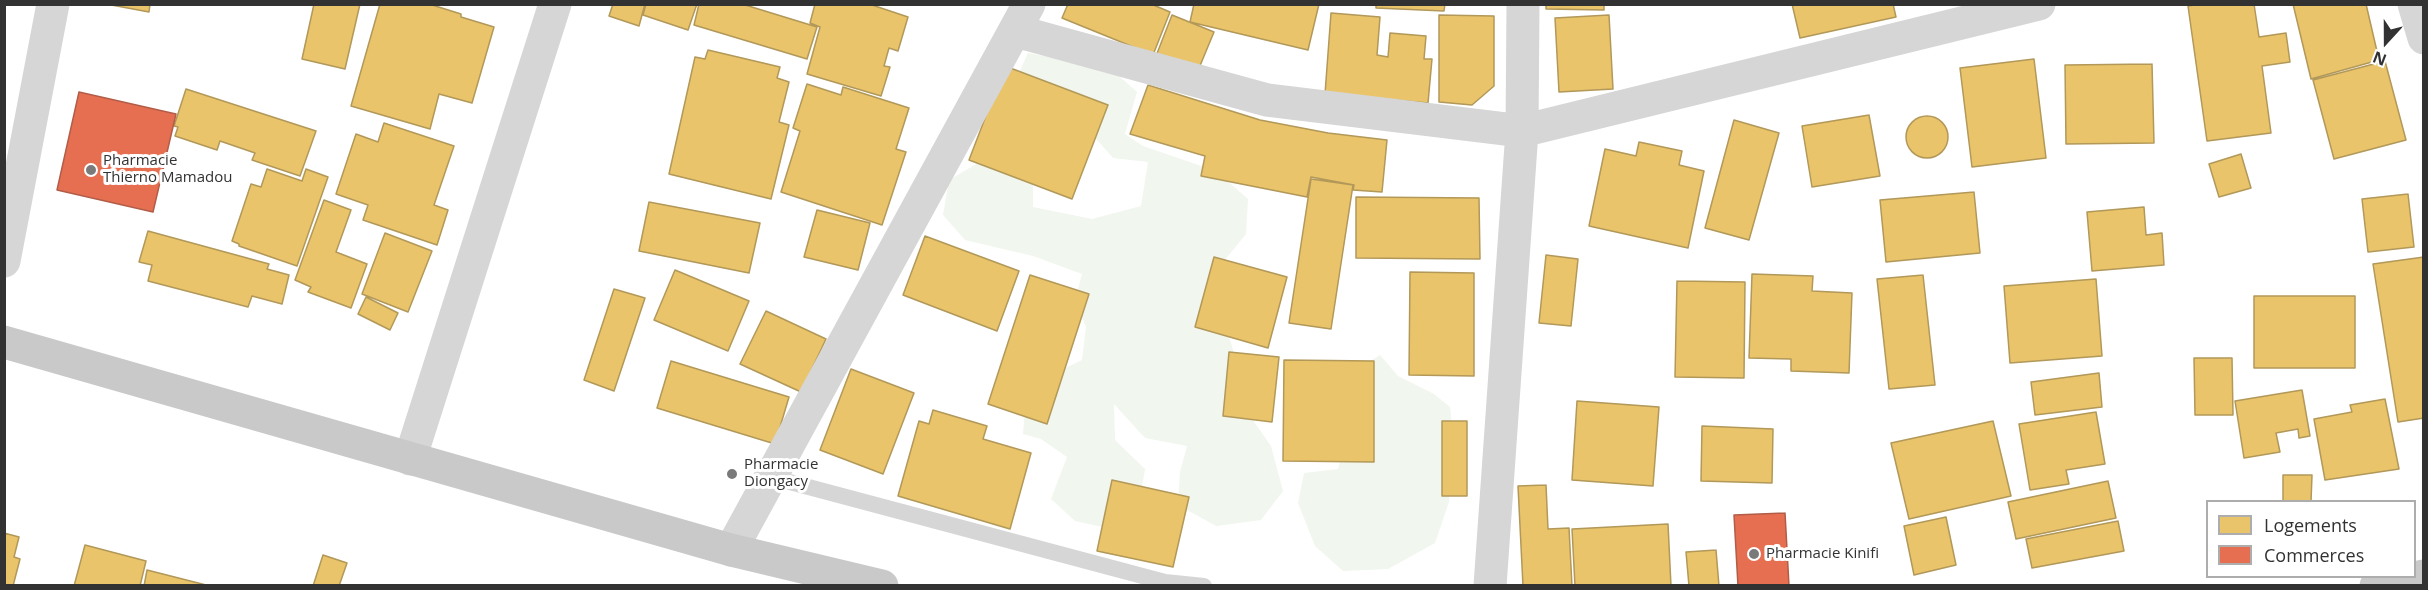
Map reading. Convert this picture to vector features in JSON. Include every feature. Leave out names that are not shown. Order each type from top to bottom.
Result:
[{"type":"main road","points":[[4,342],[731,550],[882,585]]},
{"type":"main road","points":[[2376,585],[2413,578]]},
{"type":"street","points":[[4,261],[53,4]]},
{"type":"street","points":[[410,459],[555,4]]},
{"type":"street","points":[[1490,585],[1522,131],[1523,4]]},
{"type":"street","points":[[731,550],[1023,18],[1267,100],[1522,131],[2039,4]]},
{"type":"lane","points":[[771,477],[1165,582],[1204,585]]},
{"type":"shaded area","points":[[1028,53],[1110,68],[1137,92],[1125,134],[1143,146],[1216,171],[1248,199],[1246,234],[1219,267],[1221,308],[1237,364],[1243,406],[1271,446],[1283,491],[1261,520],[1216,526],[1178,505],[1180,472],[1187,446],[1145,438],[1114,404],[1115,440],[1145,469],[1138,511],[1121,531],[1075,521],[1051,499],[1067,457],[1041,439],[1023,434],[1026,399],[1055,373],[1082,360],[1086,327],[1075,300],[1082,274],[1033,256],[965,240],[943,215],[949,180],[990,156],[1033,177],[1033,207],[1092,219],[1141,206],[1148,162],[1113,158],[1089,131],[1014,84]]},
{"type":"shaded area","points":[[1380,355],[1398,376],[1434,394],[1450,407],[1453,433],[1449,502],[1435,543],[1388,569],[1343,571],[1315,546],[1298,503],[1304,473],[1338,469],[1353,417],[1342,379]]},
{"type":"building: Logements","points":[[106,4],[150,4],[149,12]]},
{"type":"building: Logements","points":[[314,4],[360,4],[345,69],[302,59]]},
{"type":"building: Logements","points":[[380,4],[429,4],[494,27],[472,103],[439,94],[430,129],[351,106]]},
{"type":"building: Logements","points":[[613,4],[645,4],[639,26],[609,16]]},
{"type":"building: Logements","points":[[646,4],[697,4],[688,30],[643,15]]},
{"type":"building: Logements","points":[[699,4],[742,4],[817,27],[807,59],[694,25]]},
{"type":"building: Logements","points":[[815,4],[869,4],[908,17],[898,51],[889,48],[884,66],[890,67],[881,96],[807,74],[820,27],[810,23]]},
{"type":"building: Logements","points":[[1068,4],[1151,4],[1170,12],[1153,55],[1062,18]]},
{"type":"building: Logements","points":[[1194,4],[1319,4],[1308,50],[1190,22]]},
{"type":"building: Logements","points":[[1376,4],[1445,4],[1444,11],[1376,8]]},
{"type":"building: Logements","points":[[1546,4],[1604,4],[1604,10],[1546,9]]},
{"type":"building: Logements","points":[[1792,4],[1893,4],[1896,17],[1800,38]]},
{"type":"building: Logements","points":[[2254,4],[2259,37],[2286,33],[2290,62],[2262,66],[2271,133],[2207,141],[2188,6]]},
{"type":"building: Logements","points":[[2293,4],[2366,4],[2379,60],[2311,79]]},
{"type":"building: Logements","points":[[1331,13],[1380,17],[1377,55],[1388,57],[1390,33],[1426,36],[1424,59],[1432,59],[1428,103],[1325,94]]},
{"type":"building: Logements","points":[[1172,15],[1214,32],[1197,73],[1156,56]]},
{"type":"building: Logements","points":[[1439,15],[1494,16],[1494,86],[1472,105],[1439,102]]},
{"type":"building: Logements","points":[[1609,15],[1613,89],[1559,92],[1555,18]]},
{"type":"building: Logements","points":[[708,50],[780,67],[777,78],[789,82],[779,122],[789,125],[771,199],[669,174],[695,57],[705,59]]},
{"type":"building: Logements","points":[[2034,59],[2046,158],[1972,167],[1960,68]]},
{"type":"building: Logements","points":[[2385,61],[2406,140],[2334,159],[2313,80]]},
{"type":"building: Logements","points":[[2152,64],[2154,143],[2066,144],[2065,65]]},
{"type":"building: Logements","points":[[1005,66],[1108,105],[1072,199],[969,160]]},
{"type":"building: Logements","points":[[807,84],[841,95],[843,87],[909,108],[896,149],[906,152],[882,225],[781,192],[800,131],[793,128]]},
{"type":"building: Logements","points":[[1148,85],[1260,120],[1328,133],[1387,140],[1382,192],[1353,190],[1354,185],[1311,177],[1307,197],[1201,176],[1205,156],[1130,134]]},
{"type":"building: Logements","points":[[186,89],[316,131],[300,176],[252,160],[255,153],[220,141],[217,150],[175,136],[178,127],[174,126]]},
{"type":"building: Logements","points":[[1869,115],[1880,176],[1812,187],[1802,126]]},
{"type":"building: Logements","points":[[1927,116],[1942,122],[1948,137],[1942,152],[1927,158],[1912,152],[1906,137],[1912,122]]},
{"type":"building: Logements","points":[[1734,120],[1779,133],[1749,240],[1705,228]]},
{"type":"building: Logements","points":[[384,123],[454,146],[434,205],[448,210],[437,245],[363,220],[368,205],[336,194],[356,134],[378,142]]},
{"type":"building: Logements","points":[[1639,142],[1682,151],[1679,165],[1704,171],[1688,248],[1589,226],[1605,149],[1636,156]]},
{"type":"building: Logements","points":[[2241,154],[2251,188],[2219,197],[2209,164]]},
{"type":"building: Logements","points":[[267,169],[302,181],[306,169],[328,177],[297,266],[239,246],[232,241],[251,184],[261,187]]},
{"type":"building: Logements","points":[[1311,179],[1353,185],[1331,329],[1289,323]]},
{"type":"building: Logements","points":[[1974,192],[1980,253],[1886,262],[1880,200]]},
{"type":"building: Logements","points":[[2408,194],[2414,247],[2368,252],[2362,199]]},
{"type":"building: Logements","points":[[1356,197],[1479,198],[1480,259],[1356,258]]},
{"type":"building: Logements","points":[[324,200],[351,210],[336,252],[367,264],[351,308],[308,292],[311,287],[295,280]]},
{"type":"building: Logements","points":[[649,202],[760,223],[749,273],[639,251]]},
{"type":"building: Logements","points":[[2144,207],[2146,235],[2162,233],[2164,265],[2092,271],[2087,212]]},
{"type":"building: Logements","points":[[817,210],[870,223],[858,270],[804,257]]},
{"type":"building: Logements","points":[[148,231],[269,264],[267,269],[289,275],[282,304],[252,296],[248,307],[148,281],[152,265],[139,262]]},
{"type":"building: Logements","points":[[385,233],[432,251],[408,312],[362,294]]},
{"type":"building: Logements","points":[[925,236],[1019,271],[997,331],[903,295]]},
{"type":"building: Logements","points":[[1546,255],[1578,259],[1571,326],[1539,323]]},
{"type":"building: Logements","points":[[1214,257],[1287,277],[1268,348],[1195,327]]},
{"type":"building: Logements","points":[[2424,257],[2424,418],[2398,422],[2373,264]]},
{"type":"building: Logements","points":[[675,270],[749,301],[728,351],[654,320]]},
{"type":"building: Logements","points":[[1410,272],[1474,273],[1474,376],[1409,375]]},
{"type":"building: Logements","points":[[1752,274],[1813,276],[1812,291],[1852,293],[1849,373],[1791,371],[1791,359],[1749,358]]},
{"type":"building: Logements","points":[[1030,275],[1089,294],[1047,424],[988,404]]},
{"type":"building: Logements","points":[[1923,275],[1935,385],[1889,389],[1877,279]]},
{"type":"building: Logements","points":[[2096,279],[2102,356],[2010,363],[2004,286]]},
{"type":"building: Logements","points":[[1677,281],[1745,282],[1744,378],[1675,377]]},
{"type":"building: Logements","points":[[614,289],[645,298],[614,391],[584,380]]},
{"type":"building: Logements","points":[[2254,296],[2355,296],[2355,368],[2254,368]]},
{"type":"building: Logements","points":[[366,297],[398,313],[390,330],[358,314]]},
{"type":"building: Logements","points":[[766,311],[826,339],[801,392],[740,364]]},
{"type":"building: Logements","points":[[1229,352],[1279,357],[1272,422],[1223,416]]},
{"type":"building: Logements","points":[[2194,358],[2232,358],[2233,415],[2195,415]]},
{"type":"building: Logements","points":[[1284,360],[1374,361],[1374,462],[1283,461]]},
{"type":"building: Logements","points":[[671,361],[789,397],[775,444],[657,408]]},
{"type":"building: Logements","points":[[851,369],[914,393],[883,474],[820,450]]},
{"type":"building: Logements","points":[[2099,373],[2102,407],[2035,415],[2031,382]]},
{"type":"building: Logements","points":[[2302,390],[2310,436],[2299,438],[2298,429],[2276,433],[2280,452],[2244,458],[2235,401]]},
{"type":"building: Logements","points":[[2385,399],[2399,469],[2325,480],[2314,419],[2352,412],[2350,405]]},
{"type":"building: Logements","points":[[1577,401],[1659,407],[1653,486],[1572,480]]},
{"type":"building: Logements","points":[[933,410],[987,426],[983,439],[1031,453],[1010,529],[898,496],[919,421],[929,424]]},
{"type":"building: Logements","points":[[2096,412],[2105,464],[2066,470],[2069,484],[2030,490],[2019,424]]},
{"type":"building: Logements","points":[[1442,421],[1467,421],[1467,496],[1442,496]]},
{"type":"building: Logements","points":[[1993,421],[2011,496],[1909,519],[1891,443]]},
{"type":"building: Logements","points":[[1702,426],[1773,429],[1772,483],[1701,481]]},
{"type":"building: Logements","points":[[2283,475],[2312,475],[2311,500],[2283,500]]},
{"type":"building: Logements","points":[[1112,480],[1189,497],[1173,567],[1097,551]]},
{"type":"building: Logements","points":[[2108,481],[2116,518],[2016,539],[2008,502]]},
{"type":"building: Logements","points":[[1546,485],[1548,529],[1569,528],[1572,586],[1523,586],[1518,486]]},
{"type":"building: Logements","points":[[1946,517],[1956,565],[1914,575],[1904,526]]},
{"type":"building: Logements","points":[[2118,521],[2124,551],[2032,568],[2026,539]]},
{"type":"building: Logements","points":[[1668,524],[1671,586],[1575,586],[1572,529]]},
{"type":"building: Logements","points":[[4,533],[19,537],[14,557],[20,559],[13,586],[4,586]]},
{"type":"building: Logements","points":[[85,545],[146,561],[140,586],[74,586]]},
{"type":"building: Logements","points":[[1716,550],[1719,586],[1689,586],[1686,552]]},
{"type":"building: Logements","points":[[323,555],[347,563],[339,586],[313,586]]},
{"type":"building: Logements","points":[[147,570],[210,586],[144,586]]},
{"type":"building: Commerces","points":[[79,92],[176,114],[153,212],[57,190]]},
{"type":"building: Commerces","points":[[1785,513],[1789,586],[1738,586],[1734,515]]},
{"type":"place","name":"Pharmacie Thierno Mamadou","points":[[91,170]]},
{"type":"place","name":"Pharmacie Diongacy","points":[[732,474]]},
{"type":"place","name":"Pharmacie Kinifi","points":[[1754,554]]}]
